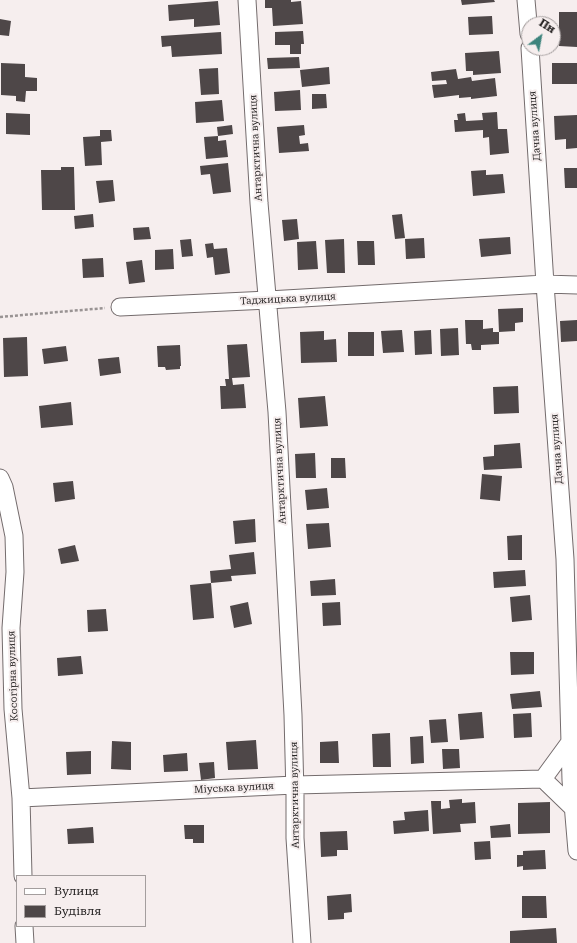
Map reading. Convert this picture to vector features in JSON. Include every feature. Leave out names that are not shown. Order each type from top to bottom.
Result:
[{"type":"street","name":"Антарктична вулиця","points":[[247,0],[259,203],[277,412],[293,715],[295,838],[302,943]]},
{"type":"street","points":[[526,0],[527,16]]},
{"type":"street","name":"Дачна вулиця","points":[[531,56],[545,284],[571,558],[570,742],[571,780],[577,851]]},
{"type":"street","name":"Таджицька вулиця","points":[[120,307],[545,284],[577,285]]},
{"type":"street","name":"Косогірна вулиця","points":[[0,478],[4,487],[14,536],[15,572],[11,635],[13,709],[21,798],[22,875]]},
{"type":"street","points":[[570,742],[543,779],[573,808]]},
{"type":"street","name":"Міуська вулиця","points":[[21,798],[295,785],[543,779]]},
{"type":"street","points":[[24,927],[24,943]]},
{"type":"path","points":[[0,317],[120,307]]},
{"type":"building","points":[[265,0],[291,0],[291,2],[301,1],[303,24],[273,26],[272,8],[265,8]]},
{"type":"building","points":[[461,0],[494,0],[495,2],[462,5]]},
{"type":"building","points":[[218,1],[220,25],[194,27],[194,19],[169,21],[168,5]]},
{"type":"building","points":[[559,12],[577,12],[577,47],[561,46],[561,16],[559,16]]},
{"type":"building","points":[[492,16],[493,34],[469,35],[468,17]]},
{"type":"building","points":[[0,19],[11,21],[9,36],[0,35]]},
{"type":"building","points":[[303,31],[304,44],[301,44],[301,54],[290,54],[290,45],[275,45],[275,32]]},
{"type":"building","points":[[221,32],[222,54],[172,57],[171,46],[162,47],[161,36]]},
{"type":"building","points":[[499,51],[501,73],[473,75],[473,71],[466,71],[465,53]]},
{"type":"building","points":[[299,57],[300,68],[268,69],[267,58]]},
{"type":"building","points":[[1,63],[25,64],[25,77],[37,78],[37,91],[26,91],[25,102],[16,101],[16,96],[1,95]]},
{"type":"building","points":[[552,63],[577,63],[577,84],[552,84]]},
{"type":"building","points":[[329,67],[330,84],[302,87],[300,70]]},
{"type":"building","points":[[218,68],[219,94],[201,95],[199,69]]},
{"type":"building","points":[[456,69],[458,79],[471,77],[472,81],[495,78],[497,96],[471,99],[471,97],[459,98],[459,95],[434,98],[432,85],[447,84],[446,80],[432,81],[431,72]]},
{"type":"building","points":[[300,90],[301,110],[275,111],[274,92]]},
{"type":"building","points":[[312,94],[326,94],[327,108],[312,109]]},
{"type":"building","points":[[222,100],[224,121],[196,123],[195,102]]},
{"type":"building","points":[[497,112],[498,129],[507,129],[509,153],[490,155],[489,137],[483,138],[483,130],[455,132],[454,120],[458,120],[457,114],[465,113],[466,121],[483,120],[482,113]]},
{"type":"building","points":[[6,113],[30,114],[30,135],[6,134]]},
{"type":"building","points":[[577,115],[577,148],[566,149],[566,139],[555,140],[554,116]]},
{"type":"building","points":[[232,125],[233,134],[218,136],[217,127]]},
{"type":"building","points":[[304,125],[305,135],[299,136],[300,144],[308,143],[309,151],[279,153],[277,127]]},
{"type":"building","points":[[100,130],[111,130],[112,141],[101,142],[102,165],[85,166],[83,137],[100,136]]},
{"type":"building","points":[[218,136],[218,141],[226,140],[228,157],[206,159],[204,137]]},
{"type":"building","points":[[228,163],[231,192],[213,194],[210,174],[201,175],[200,166]]},
{"type":"building","points":[[61,167],[74,167],[75,210],[42,210],[41,170],[61,170]]},
{"type":"building","points":[[564,168],[577,168],[577,188],[565,188]]},
{"type":"building","points":[[486,170],[486,175],[503,174],[505,193],[473,196],[471,171]]},
{"type":"building","points":[[113,180],[115,201],[99,203],[96,181]]},
{"type":"building","points":[[93,214],[94,227],[75,229],[74,216]]},
{"type":"building","points":[[402,214],[405,238],[395,239],[392,215]]},
{"type":"building","points":[[297,219],[299,239],[284,241],[282,220]]},
{"type":"building","points":[[149,227],[151,239],[134,240],[133,228]]},
{"type":"building","points":[[510,237],[511,254],[481,257],[479,239]]},
{"type":"building","points":[[424,238],[425,258],[406,259],[405,239]]},
{"type":"building","points":[[191,239],[193,256],[182,257],[180,240]]},
{"type":"building","points":[[344,239],[345,273],[327,273],[325,240]]},
{"type":"building","points":[[316,241],[318,269],[298,270],[297,242]]},
{"type":"building","points":[[357,241],[374,241],[375,265],[358,265]]},
{"type":"building","points":[[213,243],[214,249],[227,248],[230,273],[215,275],[213,257],[207,258],[205,244]]},
{"type":"building","points":[[173,249],[174,269],[155,270],[155,250]]},
{"type":"building","points":[[103,258],[104,277],[83,278],[82,259]]},
{"type":"building","points":[[142,260],[145,282],[129,284],[126,262]]},
{"type":"building","points":[[523,308],[523,322],[515,323],[515,331],[499,332],[498,309]]},
{"type":"building","points":[[465,320],[483,320],[483,329],[493,328],[493,332],[499,332],[499,344],[481,345],[481,350],[472,350],[471,344],[466,344]]},
{"type":"building","points":[[577,320],[577,341],[561,342],[560,321]]},
{"type":"building","points":[[458,328],[459,355],[441,356],[440,329]]},
{"type":"building","points":[[402,330],[404,352],[383,353],[381,331]]},
{"type":"building","points":[[431,330],[432,354],[415,355],[414,331]]},
{"type":"building","points":[[324,331],[324,340],[336,339],[337,362],[301,363],[300,332]]},
{"type":"building","points":[[348,332],[374,332],[374,356],[348,356]]},
{"type":"building","points":[[27,337],[28,376],[4,377],[3,338]]},
{"type":"building","points":[[247,344],[250,377],[232,378],[233,385],[244,384],[246,408],[221,409],[220,386],[226,386],[225,379],[229,379],[227,345]]},
{"type":"building","points":[[180,345],[180,369],[166,370],[165,367],[158,367],[157,346]]},
{"type":"building","points":[[66,346],[68,361],[44,364],[42,349]]},
{"type":"building","points":[[119,357],[121,373],[100,376],[98,359]]},
{"type":"building","points":[[518,386],[519,413],[494,414],[493,387]]},
{"type":"building","points":[[325,396],[328,426],[300,428],[298,398]]},
{"type":"building","points":[[71,402],[73,425],[41,428],[39,406]]},
{"type":"building","points":[[520,443],[522,468],[484,470],[483,457],[494,456],[494,445]]},
{"type":"building","points":[[315,453],[316,478],[296,478],[295,454]]},
{"type":"building","points":[[331,458],[345,458],[346,478],[331,478]]},
{"type":"building","points":[[482,474],[502,476],[500,501],[480,499]]},
{"type":"building","points":[[73,481],[75,499],[55,502],[53,483]]},
{"type":"building","points":[[327,488],[329,508],[307,510],[305,490]]},
{"type":"building","points":[[255,519],[256,542],[235,544],[233,521]]},
{"type":"building","points":[[329,523],[331,547],[308,549],[306,524]]},
{"type":"building","points":[[522,535],[522,560],[508,560],[507,536]]},
{"type":"building","points":[[75,545],[79,561],[61,564],[58,549]]},
{"type":"building","points":[[254,552],[256,574],[231,576],[232,581],[211,583],[210,571],[231,569],[229,555]]},
{"type":"building","points":[[525,570],[526,586],[494,588],[493,572]]},
{"type":"building","points":[[335,579],[336,595],[311,596],[310,581]]},
{"type":"building","points":[[211,583],[214,618],[193,620],[190,585]]},
{"type":"building","points":[[530,595],[532,620],[512,622],[510,597]]},
{"type":"building","points":[[248,602],[252,624],[234,628],[230,606]]},
{"type":"building","points":[[340,602],[341,625],[323,626],[322,603]]},
{"type":"building","points":[[106,609],[108,631],[88,632],[87,610]]},
{"type":"building","points":[[510,652],[534,652],[534,674],[511,675]]},
{"type":"building","points":[[81,656],[83,674],[58,676],[57,658]]},
{"type":"building","points":[[540,691],[542,707],[512,709],[510,694]]},
{"type":"building","points":[[482,712],[484,738],[460,740],[458,714]]},
{"type":"building","points":[[531,713],[532,737],[514,738],[513,714]]},
{"type":"building","points":[[446,719],[448,742],[431,743],[429,720]]},
{"type":"building","points":[[390,733],[391,767],[373,767],[372,734]]},
{"type":"building","points":[[423,736],[424,763],[411,764],[410,737]]},
{"type":"building","points":[[256,740],[258,769],[228,770],[226,742]]},
{"type":"building","points":[[112,741],[131,742],[131,770],[111,769]]},
{"type":"building","points":[[338,741],[339,763],[320,763],[320,742]]},
{"type":"building","points":[[442,749],[459,749],[460,768],[443,769]]},
{"type":"building","points":[[91,751],[91,774],[67,775],[66,752]]},
{"type":"building","points":[[187,753],[188,771],[164,772],[163,755]]},
{"type":"building","points":[[214,762],[215,778],[201,780],[199,763]]},
{"type":"building","points":[[462,799],[462,803],[475,802],[476,823],[460,824],[461,832],[433,834],[431,801],[441,801],[441,809],[450,808],[449,800]]},
{"type":"building","points":[[550,802],[550,833],[518,834],[518,803]]},
{"type":"building","points":[[428,810],[429,831],[394,834],[393,821],[405,820],[404,812]]},
{"type":"building","points":[[510,824],[511,837],[491,838],[490,826]]},
{"type":"building","points":[[184,825],[204,825],[204,843],[193,843],[193,839],[185,839]]},
{"type":"building","points":[[93,827],[94,843],[68,844],[67,829]]},
{"type":"building","points":[[347,831],[348,850],[337,850],[337,856],[321,857],[320,832]]},
{"type":"building","points":[[490,841],[491,859],[475,860],[474,842]]},
{"type":"building","points":[[545,850],[546,869],[523,870],[523,866],[517,867],[517,855],[523,855],[523,851]]},
{"type":"building","points":[[351,894],[352,912],[344,913],[344,919],[328,920],[327,896]]},
{"type":"building","points":[[522,896],[546,896],[547,918],[522,918]]},
{"type":"building","points":[[556,928],[557,943],[510,943],[510,931]]}]
